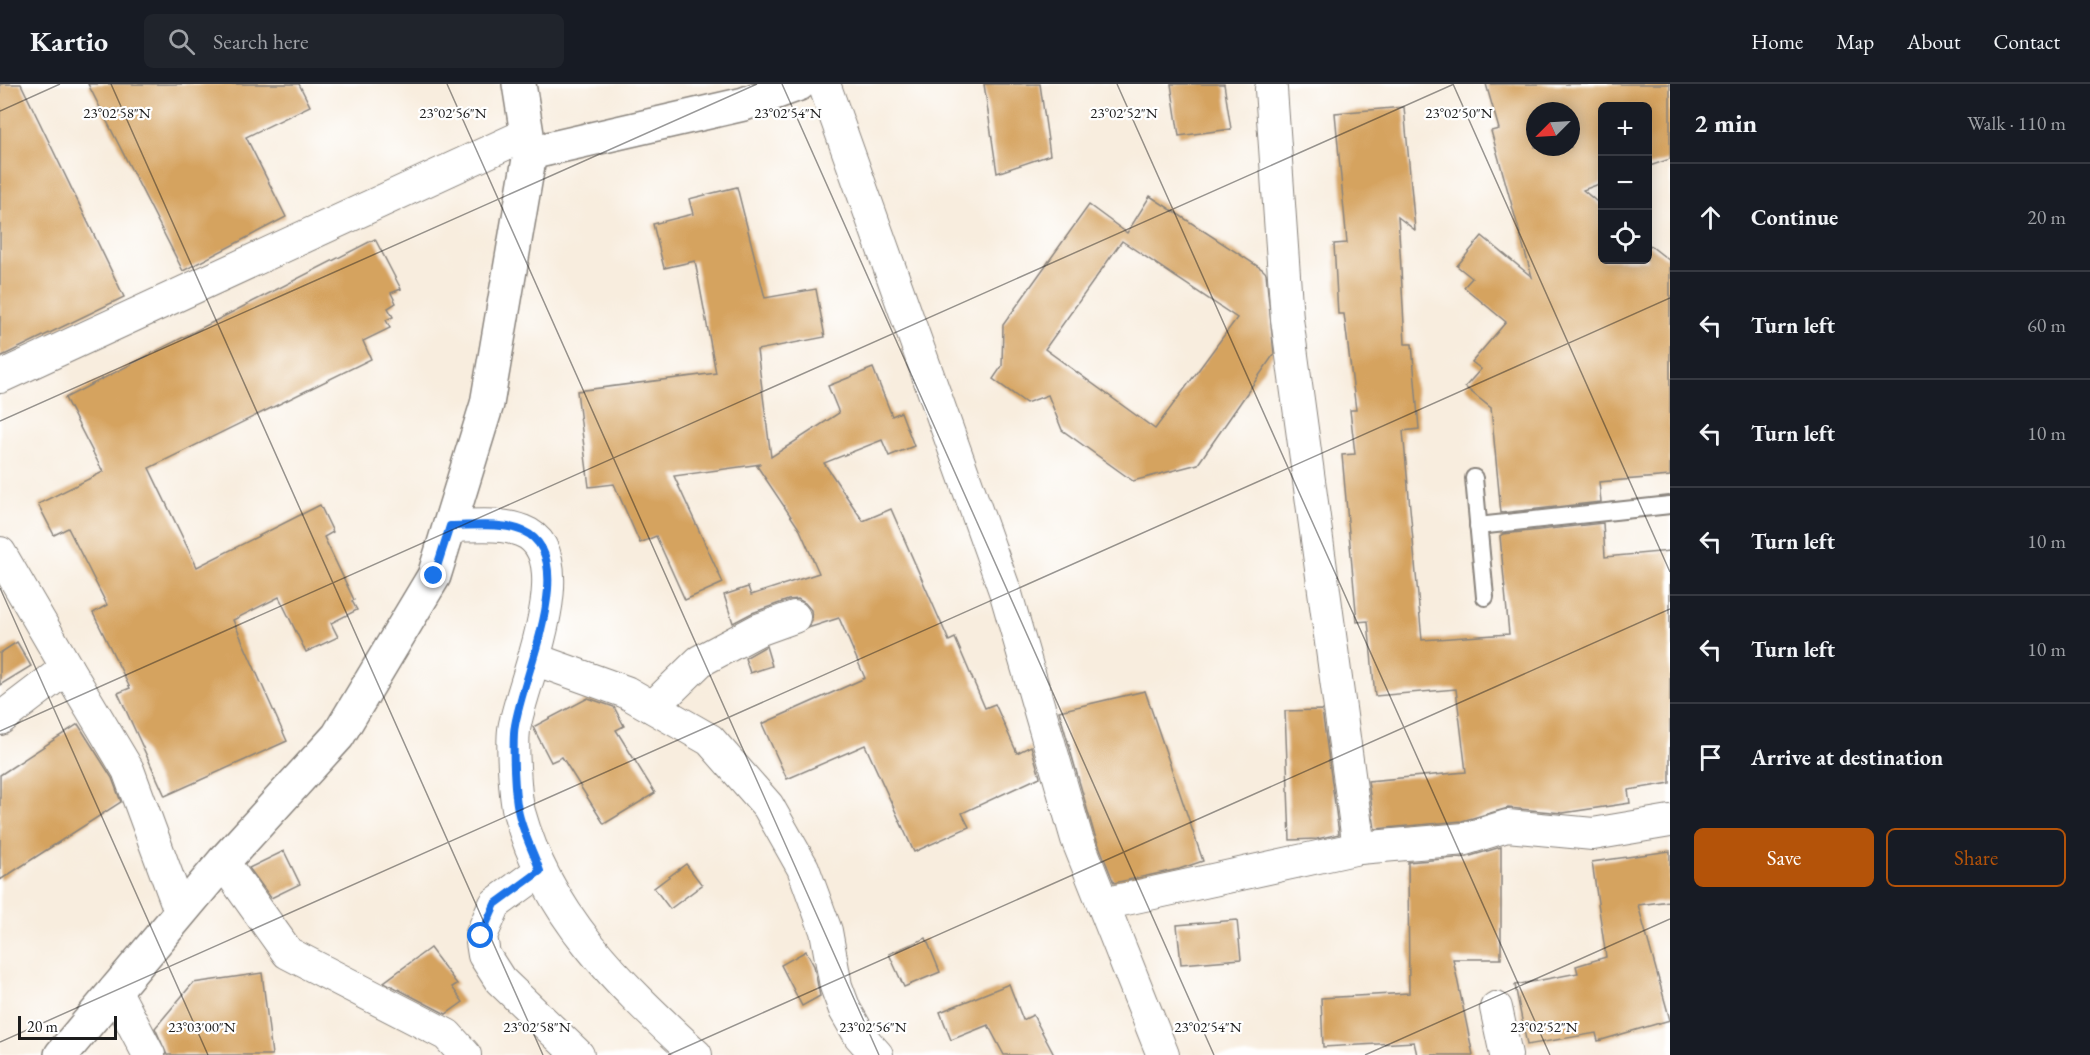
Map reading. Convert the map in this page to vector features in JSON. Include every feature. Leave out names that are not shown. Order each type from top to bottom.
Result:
[{"type":"street","points":[[62,1055],[180,911],[338,736],[434,576],[487,404],[528,143],[519,84]]},
{"type":"street","points":[[0,377],[528,143],[744,104],[799,84]]},
{"type":"street","points":[[824,84],[1006,594],[1077,839],[1163,1055]]},
{"type":"street","points":[[1271,89],[1287,318],[1359,848]]},
{"type":"street","points":[[450,526],[503,527],[524,531],[538,543],[546,565],[549,595],[514,731],[518,810],[540,871],[572,927],[618,982],[696,1055]]},
{"type":"street","points":[[0,553],[128,770],[180,911]]},
{"type":"street","points":[[653,707],[700,661],[758,630],[794,617]]},
{"type":"street","points":[[534,659],[626,692],[710,740],[768,806],[803,868],[826,931],[836,986],[845,1010],[860,1036],[877,1055]]},
{"type":"street","points":[[0,719],[67,668]]},
{"type":"street","points":[[1103,904],[1359,848],[1465,839],[1507,826],[1593,834],[1670,821]]},
{"type":"street","points":[[223,862],[288,953],[447,1035],[465,1055]]},
{"type":"street","points":[[540,871],[495,904],[481,936],[484,955],[500,980],[578,1055]]},
{"type":"street","points":[[115,990],[149,1055]]},
{"type":"street","points":[[1496,1008],[1506,1055]]},
{"type":"lane","points":[[1474,478],[1485,597]]},
{"type":"lane","points":[[1478,526],[1670,505]]},
{"type":"building","points":[[0,84],[21,84],[124,297],[0,357]]},
{"type":"building","points":[[88,84],[299,84],[310,106],[246,137],[286,217],[183,271]]},
{"type":"building","points":[[984,84],[1040,84],[1050,155],[997,173]]},
{"type":"building","points":[[1171,84],[1224,84],[1231,129],[1179,136]]},
{"type":"building","points":[[1486,84],[1670,84],[1670,159],[1652,165],[1652,102],[1598,102],[1598,184],[1583,190],[1598,203],[1598,264],[1652,264],[1652,247],[1670,261],[1670,476],[1599,482],[1601,502],[1501,513],[1491,408],[1465,387],[1481,369],[1472,362],[1506,322],[1464,287],[1472,278],[1457,266],[1482,236],[1532,277],[1491,131],[1499,129]]},
{"type":"building","points":[[1404,107],[1415,230],[1398,217],[1405,344],[1412,344],[1419,429],[1403,431],[1422,640],[1509,634],[1500,536],[1503,534],[1603,523],[1605,557],[1670,551],[1670,783],[1628,790],[1630,803],[1563,813],[1508,808],[1462,821],[1375,829],[1368,781],[1466,772],[1456,689],[1375,696],[1368,621],[1357,622],[1342,455],[1355,454],[1350,410],[1356,410],[1344,314],[1338,314],[1334,244],[1347,243],[1335,113]]},
{"type":"building","points":[[737,187],[765,298],[816,289],[825,337],[757,350],[771,457],[839,413],[828,386],[873,368],[892,416],[901,412],[914,446],[889,456],[882,440],[824,463],[863,521],[891,509],[949,641],[955,638],[985,708],[995,704],[1017,753],[1031,746],[1040,777],[962,813],[969,827],[914,852],[865,745],[787,779],[762,724],[865,678],[839,618],[808,628],[812,620],[811,610],[798,599],[788,600],[752,613],[733,623],[724,595],[748,587],[751,595],[819,573],[800,530],[757,466],[761,464],[674,476],[723,583],[685,600],[656,536],[640,543],[614,484],[589,487],[577,391],[716,373],[695,261],[664,268],[653,224],[693,214],[689,199]]},
{"type":"building","points":[[1150,196],[1262,269],[1266,273],[1274,354],[1198,464],[1133,481],[1062,430],[1048,395],[1026,403],[993,379],[1002,366],[1003,325],[1089,205],[1127,233]],"holes":[[[1122,241],[1237,318],[1155,429],[1045,349]]]},
{"type":"building","points":[[375,239],[401,289],[391,293],[396,303],[388,308],[393,317],[386,320],[390,328],[363,341],[371,359],[149,468],[197,567],[320,505],[333,532],[324,537],[357,610],[331,623],[338,637],[306,652],[279,597],[233,620],[287,741],[165,796],[118,693],[130,688],[93,613],[107,605],[68,528],[54,535],[38,504],[103,472],[65,398]]},
{"type":"building","points":[[17,642],[31,666],[0,685],[0,653]]},
{"type":"building","points":[[766,646],[772,666],[750,673],[745,658]]},
{"type":"building","points":[[1145,691],[1203,861],[1179,869],[1114,883],[1094,833],[1059,711]]},
{"type":"building","points":[[588,698],[614,707],[624,726],[616,730],[655,793],[604,824],[562,757],[551,762],[533,727]]},
{"type":"building","points":[[1322,710],[1339,834],[1317,839],[1290,840],[1285,711]]},
{"type":"building","points":[[78,724],[112,778],[121,802],[0,880],[0,775]]},
{"type":"building","points":[[1501,847],[1501,959],[1453,959],[1473,1055],[1417,1055],[1414,1042],[1323,1047],[1321,998],[1409,993],[1408,862],[1467,857]]},
{"type":"building","points":[[284,851],[300,884],[271,898],[249,868]]},
{"type":"building","points":[[1670,851],[1670,901],[1638,905],[1670,1020],[1598,1041],[1596,1033],[1527,1045],[1515,985],[1578,973],[1576,966],[1606,957],[1592,862]]},
{"type":"building","points":[[686,864],[702,885],[670,909],[654,888]]},
{"type":"building","points":[[1237,920],[1241,959],[1181,964],[1177,925]]},
{"type":"building","points":[[926,938],[940,972],[904,987],[889,954]]},
{"type":"building","points":[[430,948],[457,984],[452,987],[463,1002],[446,1014],[384,982]]},
{"type":"building","points":[[806,951],[814,966],[820,996],[802,1006],[781,965]]},
{"type":"building","points":[[262,973],[272,1055],[167,1055],[155,1028],[193,983]]},
{"type":"building","points":[[1009,984],[1023,1020],[1033,1015],[1054,1055],[1004,1055],[988,1025],[951,1040],[940,1012]]},
{"type":"route","points":[[434,576],[450,526],[503,527],[524,531],[538,543],[546,565],[549,595],[514,731],[518,810],[540,871],[495,904],[481,936]]}]
